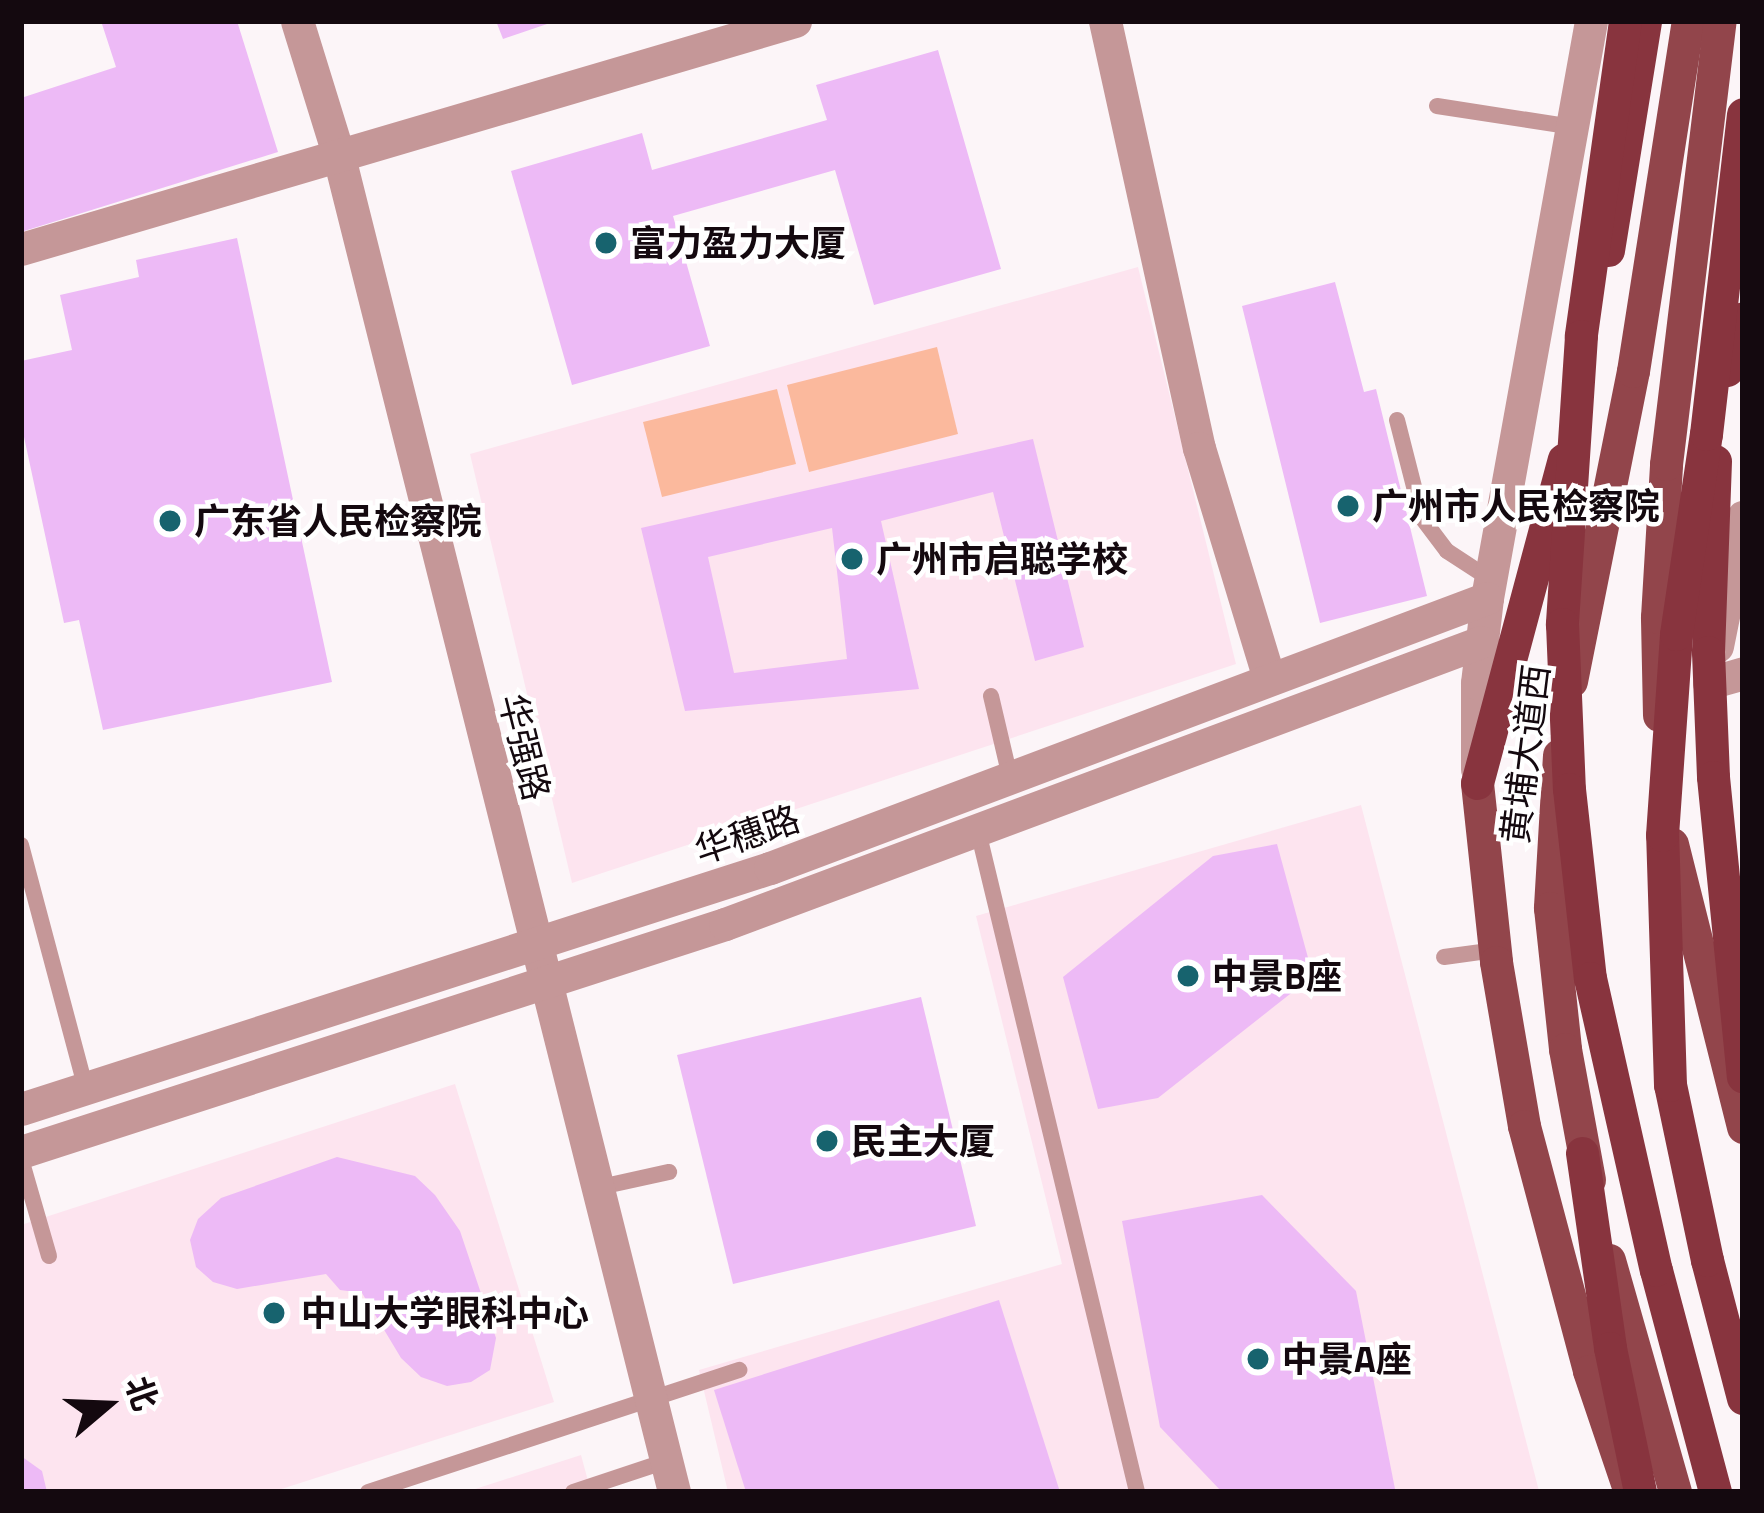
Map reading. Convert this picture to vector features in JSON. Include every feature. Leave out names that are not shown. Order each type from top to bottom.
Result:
[{"type":"highway","points":[[1625,21],[1577,376],[1562,624],[1569,789],[1590,977],[1656,1270],[1714,1492]]},
{"type":"highway","points":[[1478,783],[1556,492],[1595,320],[1645,21]]},
{"type":"highway","points":[[1743,114],[1672,678],[1661,905],[1670,1085],[1707,1260],[1743,1397]]},
{"type":"highway","points":[[1743,252],[1714,469],[1709,683],[1720,867],[1743,1076]]},
{"type":"highway","points":[[1706,434],[1743,318]]},
{"type":"highway","points":[[1582,1153],[1610,1348],[1640,1492]]},
{"type":"main road","name":"黄埔大道西","points":[[1675,1492],[1582,1153],[1555,977],[1552,810],[1570,689],[1636,350],[1688,21]]},
{"type":"main road","points":[[1720,21],[1679,335],[1660,545],[1657,659],[1669,827],[1743,1127]]},
{"type":"main road","points":[[1478,783],[1495,950],[1524,1126],[1630,1492]]},
{"type":"street","name":"华强路","points":[[297,21],[340,157],[670,1477]]},
{"type":"street","points":[[21,249],[795,21]]},
{"type":"street","points":[[1105,21],[1199,448],[1269,678]]},
{"type":"street","points":[[1478,783],[1481,642],[1591,21]]},
{"type":"street","points":[[1743,517],[1709,683],[1743,673]]},
{"type":"street","name":"华穗路","points":[[21,1109],[770,868],[1489,589]]},
{"type":"street","points":[[21,1155],[544,983],[978,832],[1481,642]]},
{"type":"lane","points":[[1437,106],[1572,127]]},
{"type":"lane","points":[[1397,420],[1422,518],[1448,551],[1489,589]]},
{"type":"lane","points":[[991,696],[1010,777]]},
{"type":"lane","points":[[978,832],[1137,1492]]},
{"type":"lane","points":[[21,845],[86,1088]]},
{"type":"lane","points":[[1444,958],[1495,950]]},
{"type":"lane","points":[[21,1155],[49,1256]]},
{"type":"lane","points":[[596,1188],[669,1172]]},
{"type":"lane","points":[[368,1492],[739,1370]]},
{"type":"lane","points":[[573,1492],[670,1477]]},
{"type":"shaded area","name":"广州市启聪学校","points":[[1138,267],[1236,664],[572,883],[470,454]]},
{"type":"shaded area","points":[[937,347],[958,434],[809,472],[787,385]]},
{"type":"shaded area","points":[[777,389],[796,464],[662,497],[643,422]]},
{"type":"shaded area","points":[[1361,805],[1539,1491],[728,1492],[699,1370],[1062,1264],[976,916]]},
{"type":"shaded area","name":"中山大学眼科中心","points":[[455,1084],[554,1402],[272,1492],[21,1492],[21,1225]]},
{"type":"shaded area","points":[[581,1455],[591,1492],[466,1492]]},
{"type":"building","points":[[101,21],[237,21],[278,152],[21,232],[21,98],[116,67]]},
{"type":"building","points":[[496,21],[553,21],[553,22],[503,39]]},
{"type":"building","name":"富力盈力大厦","points":[[938,50],[1001,269],[874,305],[835,170],[673,216],[710,346],[572,385],[511,171],[642,133],[652,170],[827,120],[816,85]]},
{"type":"building","name":"广东省人民检察院","points":[[237,238],[332,682],[103,730],[79,620],[64,623],[21,423],[21,361],[72,350],[60,295],[139,277],[136,260]]},
{"type":"building","name":"广州市人民检察院","points":[[1335,282],[1364,392],[1376,389],[1427,596],[1320,623],[1242,306]]},
{"type":"building","points":[[1033,439],[1084,647],[1035,661],[993,492],[881,521],[919,689],[685,711],[641,528]],"holes":[[[832,528],[847,659],[734,673],[708,557]]]},
{"type":"building","name":"中景B座","points":[[1277,844],[1313,976],[1158,1098],[1098,1109],[1063,977],[1213,856]]},
{"type":"building","name":"民主大厦","points":[[921,997],[976,1226],[733,1284],[677,1055]]},
{"type":"building","points":[[337,1157],[415,1176],[435,1195],[460,1231],[496,1338],[490,1370],[471,1382],[447,1386],[421,1377],[401,1358],[362,1293],[340,1290],[326,1274],[237,1289],[213,1282],[196,1267],[190,1240],[198,1219],[221,1198]]},
{"type":"building","name":"中景A座","points":[[1262,1195],[1356,1291],[1395,1489],[1222,1492],[1160,1427],[1122,1221]]},
{"type":"building","points":[[999,1300],[1060,1492],[746,1492],[714,1390]]},
{"type":"building","points":[[21,1456],[42,1471],[47,1492],[21,1492]]},
{"type":"place","name":"富力盈力大厦","points":[[606,243]]},
{"type":"place","name":"广州市人民检察院","points":[[1348,506]]},
{"type":"place","name":"广东省人民检察院","points":[[170,521]]},
{"type":"place","name":"广州市启聪学校","points":[[852,559]]},
{"type":"place","name":"中景B座","points":[[1188,976]]},
{"type":"place","name":"民主大厦","points":[[827,1141]]},
{"type":"place","name":"中山大学眼科中心","points":[[274,1313]]},
{"type":"place","name":"中景A座","points":[[1258,1359]]}]
